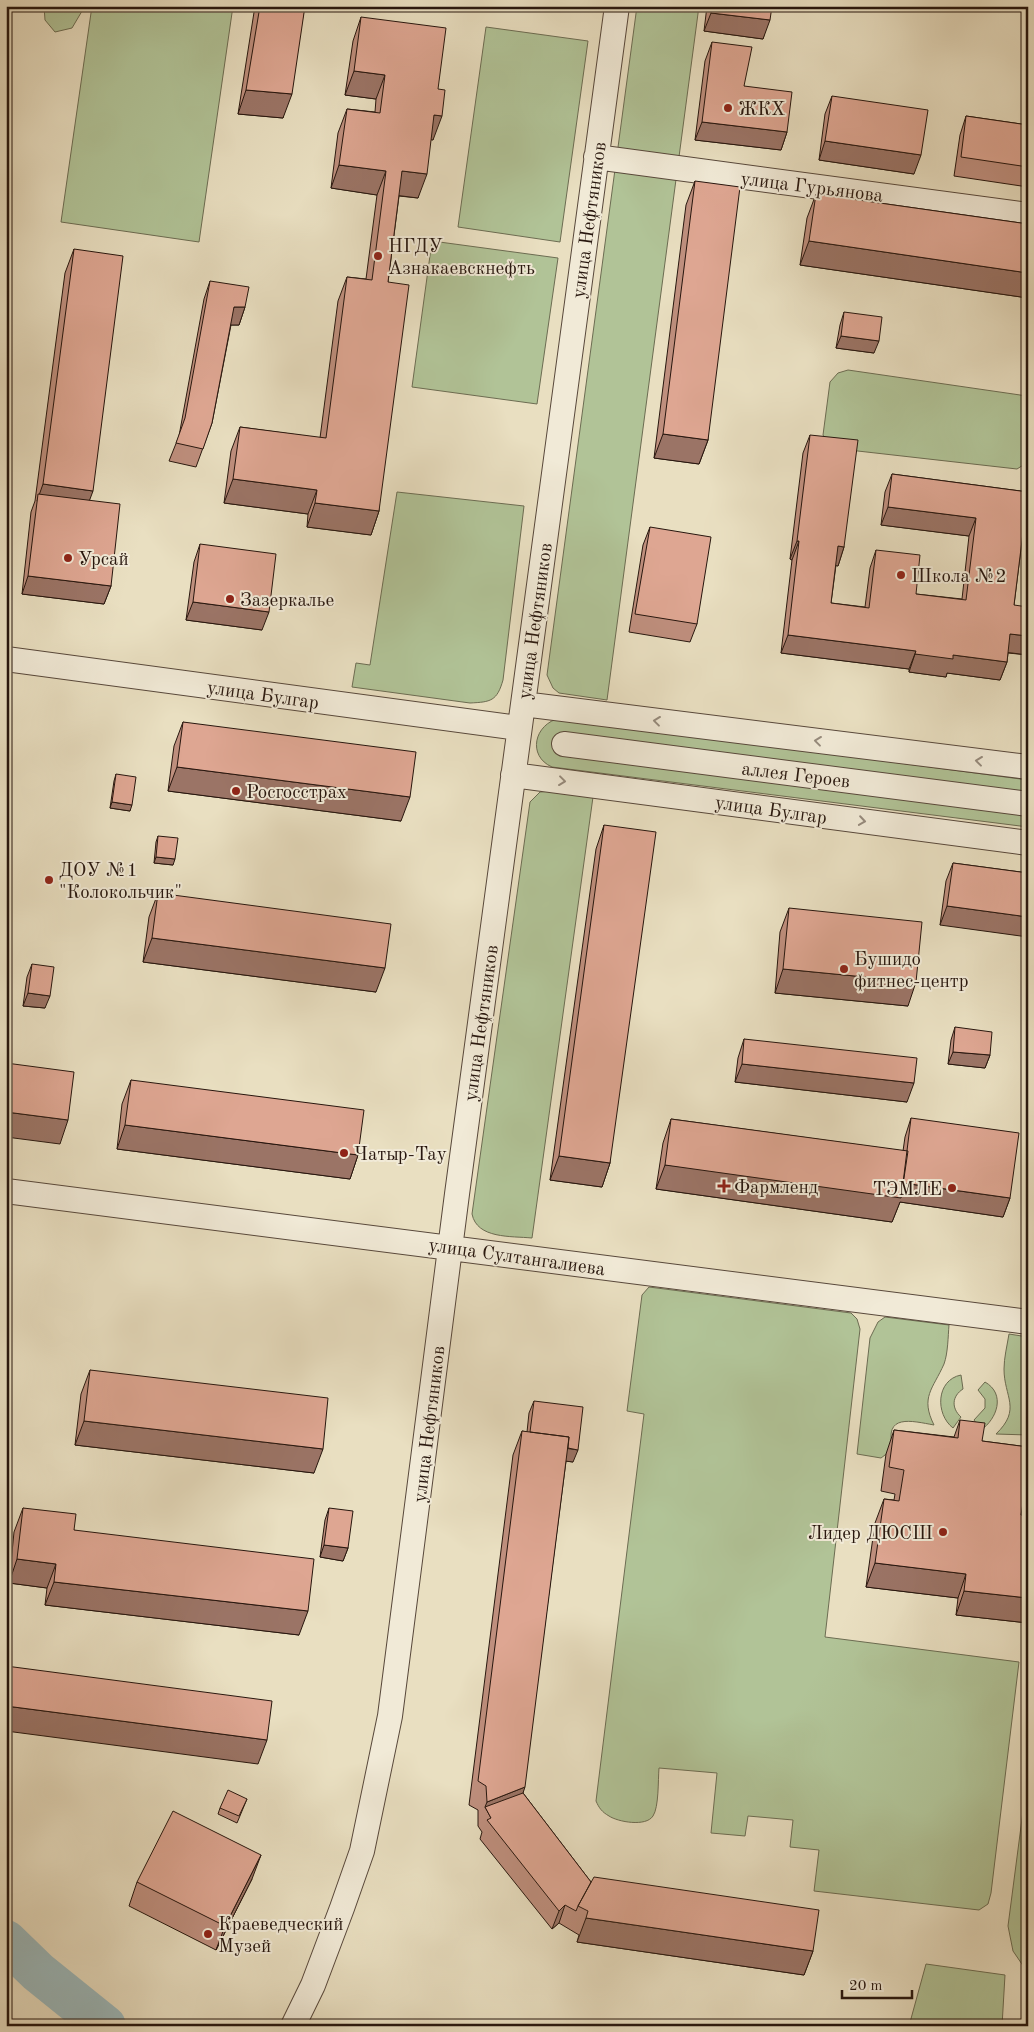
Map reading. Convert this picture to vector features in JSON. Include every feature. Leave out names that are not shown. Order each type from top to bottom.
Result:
[{"type":"street","name":"улица Нефтяников","points":[[293,2026],[312,1985],[362,1850],[390,1716],[519,728],[617,6]]},
{"type":"street","name":"улица Гурьянова","points":[[596,157],[1028,215]]},
{"type":"street","name":"улица Булгар","points":[[6,659],[519,728]]},
{"type":"street","points":[[523,704],[1028,767]]},
{"type":"street","name":"аллея Героев","points":[[564,744],[1028,804]]},
{"type":"street","name":"улица Булгар","points":[[514,774],[1028,843]]},
{"type":"street","name":"улица Султангалиева","points":[[6,1191],[451,1246],[1028,1322]]},
{"type":"green space","points":[[44,6],[85,6],[72,28],[55,32],[45,20]]},
{"type":"green space","points":[[92,6],[233,6],[199,242],[61,222]]},
{"type":"green space","points":[[637,6],[699,6],[607,700],[559,693],[553,688],[547,675]]},
{"type":"green space","points":[[486,27],[588,41],[560,242],[458,227]]},
{"type":"green space","points":[[432,241],[558,258],[537,404],[412,387]]},
{"type":"green space","points":[[848,370],[1027,396],[1028,462],[1017,469],[840,449],[828,444],[823,435],[830,382],[838,373]]},
{"type":"green space","points":[[397,492],[524,506],[503,680],[498,692],[488,701],[470,703],[352,687],[356,663],[370,665]]},
{"type":"green space","points":[[560,718],[1028,780],[1028,827],[552,767],[539,756],[537,741],[539,733],[544,727],[551,721]]},
{"type":"green space","points":[[551,791],[593,797],[532,1238],[496,1235],[488,1232],[475,1222],[472,1214],[530,802],[540,792]]},
{"type":"green space","points":[[649,1287],[851,1313],[857,1319],[860,1329],[825,1637],[1019,1662],[991,1893],[988,1904],[979,1910],[814,1891],[819,1850],[790,1847],[793,1820],[748,1816],[745,1836],[711,1833],[717,1773],[659,1768],[655,1812],[653,1816],[644,1821],[619,1820],[607,1814],[598,1806],[596,1801],[644,1414],[627,1411],[642,1295]]},
{"type":"green space","points":[[885,1317],[949,1325],[948,1345],[944,1364],[932,1387],[928,1400],[928,1407],[934,1425],[909,1421],[896,1425],[892,1430],[891,1437],[893,1449],[881,1458],[857,1454],[870,1338],[878,1322]]},
{"type":"green space","points":[[1009,1334],[1028,1337],[1028,1435],[996,1434],[1004,1425],[1010,1410],[1004,1369]]},
{"type":"green space","points":[[961,1375],[963,1389],[957,1395],[954,1406],[961,1417],[953,1428],[943,1415],[941,1398],[947,1383]]},
{"type":"green space","points":[[985,1382],[992,1387],[995,1393],[997,1406],[991,1420],[981,1430],[974,1420],[985,1408],[985,1399],[978,1390]]},
{"type":"green space","points":[[1028,1773],[1028,1973],[1013,1951],[1008,1926]]},
{"type":"green space","points":[[926,1964],[1005,1975],[1002,2026],[909,2026]]},
{"type":"building","points":[[260,6],[305,6],[292,94],[246,90]]},
{"type":"building","points":[[712,6],[772,6],[770,20],[711,13]]},
{"type":"building","name":"НГДУ Азнакаевскнефть","points":[[361,17],[446,28],[438,89],[445,90],[442,116],[434,115],[427,174],[402,171],[388,282],[409,285],[379,511],[315,503],[317,490],[233,479],[240,427],[326,438],[347,277],[372,280],[386,171],[339,165],[347,109],[380,113],[385,75],[354,71]]},
{"type":"building","points":[[712,42],[752,47],[744,86],[792,92],[787,132],[702,122]]},
{"type":"building","points":[[832,96],[928,110],[921,155],[825,141]]},
{"type":"building","points":[[966,116],[1028,125],[1028,167],[961,157]]},
{"type":"building","points":[[695,181],[740,187],[708,440],[663,434]]},
{"type":"building","points":[[816,194],[1028,224],[1028,273],[809,241]]},
{"type":"building","points":[[74,249],[123,256],[93,491],[43,484]]},
{"type":"building","points":[[210,281],[249,287],[245,307],[234,307],[212,423],[203,449],[176,443],[185,418]]},
{"type":"building","points":[[844,312],[882,317],[879,341],[841,336]]},
{"type":"building","points":[[810,435],[858,440],[844,547],[838,546],[831,603],[869,608],[876,550],[920,555],[916,594],[966,600],[976,518],[888,507],[892,474],[1028,492],[1014,605],[1028,607],[1028,636],[1010,634],[1007,662],[953,655],[953,659],[915,654],[916,651],[788,635]]},
{"type":"building","name":"Урсай","points":[[38,494],[120,504],[111,586],[28,576]]},
{"type":"building","points":[[650,527],[711,537],[697,624],[635,614]]},
{"type":"building","points":[[200,544],[276,554],[269,612],[193,602]]},
{"type":"building","points":[[183,722],[416,752],[410,797],[177,767]]},
{"type":"building","points":[[116,774],[136,777],[132,805],[112,802]]},
{"type":"building","points":[[6,786],[11,786],[6,823]]},
{"type":"building","points":[[604,825],[656,832],[610,1163],[559,1156]]},
{"type":"building","points":[[158,836],[178,838],[175,859],[156,857]]},
{"type":"building","points":[[953,863],[1028,873],[1028,917],[947,906]]},
{"type":"building","points":[[158,893],[391,924],[385,968],[152,938]]},
{"type":"building","points":[[789,908],[922,922],[916,982],[783,969]]},
{"type":"building","points":[[32,964],[54,967],[50,996],[28,993]]},
{"type":"building","points":[[955,1027],[992,1032],[990,1055],[953,1052]]},
{"type":"building","points":[[744,1039],[917,1058],[914,1083],[742,1064]]},
{"type":"building","points":[[6,1063],[74,1072],[68,1120],[6,1112]]},
{"type":"building","points":[[131,1080],[364,1110],[358,1155],[125,1125]]},
{"type":"building","name":"ТЭМЛЕ","points":[[911,1118],[1019,1133],[1010,1198],[903,1183]]},
{"type":"building","points":[[671,1119],[908,1151],[901,1198],[665,1165]]},
{"type":"building","points":[[90,1370],[328,1398],[323,1449],[84,1421]]},
{"type":"building","points":[[534,1401],[583,1407],[578,1450],[568,1448],[569,1437],[530,1432]]},
{"type":"building","name":"Лидер ДЮСШ","points":[[960,1420],[985,1423],[982,1441],[1028,1447],[1028,1491],[1025,1491],[1021,1515],[1028,1516],[1028,1598],[964,1591],[966,1574],[875,1563],[884,1499],[899,1501],[904,1470],[889,1467],[894,1430],[958,1438]]},
{"type":"building","points":[[522,1431],[569,1437],[525,1787],[487,1802],[486,1786],[478,1781]]},
{"type":"building","points":[[23,1508],[76,1514],[74,1530],[314,1559],[308,1611],[54,1582],[56,1564],[17,1559]]},
{"type":"building","points":[[329,1508],[353,1511],[348,1548],[324,1545]]},
{"type":"building","points":[[6,1666],[272,1701],[267,1740],[6,1706]]},
{"type":"building","points":[[228,1790],[247,1799],[239,1816],[220,1808]]},
{"type":"building","points":[[523,1793],[591,1882],[576,1911],[565,1905],[559,1911],[487,1820],[491,1818],[485,1807]]},
{"type":"building","points":[[173,1811],[261,1855],[225,1926],[137,1882]]},
{"type":"building","points":[[594,1877],[819,1910],[813,1951],[586,1918],[588,1911],[578,1906]]},
{"type":"waterway","points":[[6,1941],[38,1972],[105,2026]]},
{"type":"place","name":"ЖКХ","points":[[728,108]]},
{"type":"place","name":"НГДУ Азнакаевскнефть","points":[[378,256]]},
{"type":"place","name":"Урсай","points":[[68,558]]},
{"type":"place","name":"Школа №2","points":[[901,575]]},
{"type":"place","name":"Зазеркалье","points":[[230,599]]},
{"type":"place","name":"Росгосстрах","points":[[236,791]]},
{"type":"place","name":"ДОУ №1 \"Колокольчик\"","points":[[49,880]]},
{"type":"place","name":"Бушидо фитнес-центр","points":[[844,969]]},
{"type":"place","name":"Чатыр-Тау","points":[[344,1153]]},
{"type":"place","name":"Фармленд","points":[[724,1186]]},
{"type":"place","name":"ТЭМЛЕ","points":[[952,1188]]},
{"type":"place","name":"Лидер ДЮСШ","points":[[943,1532]]},
{"type":"place","name":"Краеведческий Музей","points":[[208,1934]]}]
